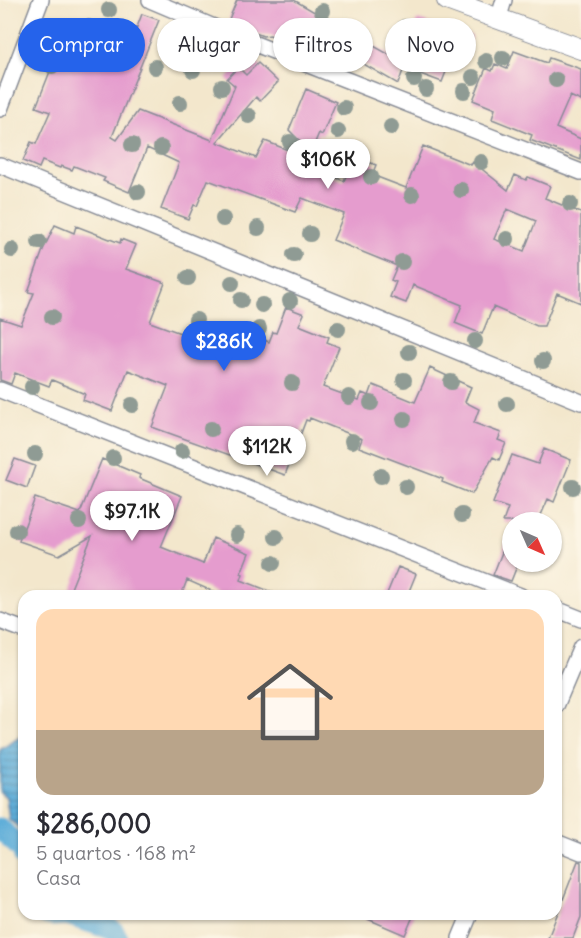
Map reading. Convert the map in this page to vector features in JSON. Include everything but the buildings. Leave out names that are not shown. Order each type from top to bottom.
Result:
[{"type":"street","points":[[0,109],[41,0]]},
{"type":"street","points":[[150,0],[235,36],[581,172]]},
{"type":"street","points":[[447,0],[581,49]]},
{"type":"street","points":[[498,20],[504,0]]},
{"type":"street","points":[[0,165],[581,402]]},
{"type":"street","points":[[0,390],[506,590]]},
{"type":"street","points":[[562,611],[581,619]]},
{"type":"street","points":[[0,621],[18,628]]},
{"type":"street","points":[[562,692],[581,647]]},
{"type":"street","points":[[562,844],[581,852]]},
{"type":"street","points":[[460,938],[468,920]]},
{"type":"water","points":[[18,738],[18,827],[9,819],[6,797],[0,792],[0,750]]},
{"type":"waterway","points":[[0,828],[18,846]]},
{"type":"waterway","points":[[82,920],[113,930],[118,938]]}]
